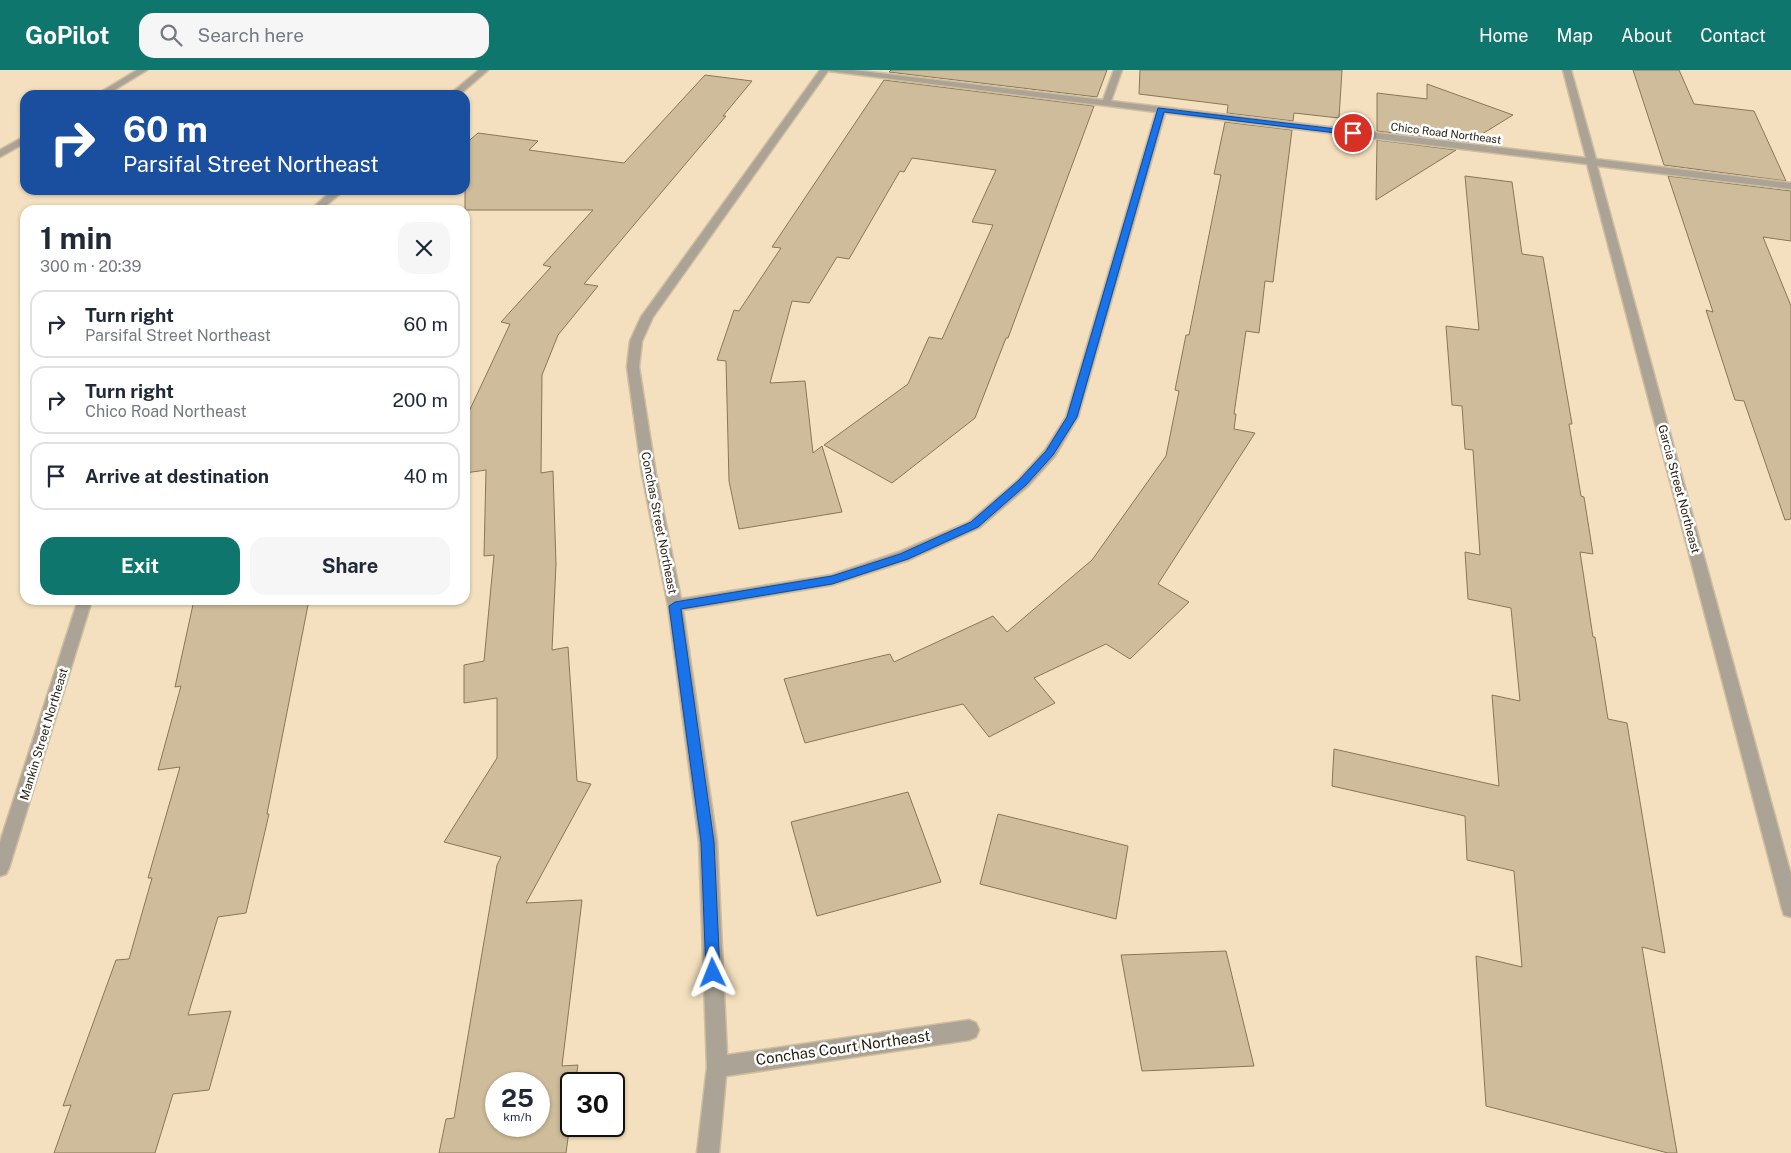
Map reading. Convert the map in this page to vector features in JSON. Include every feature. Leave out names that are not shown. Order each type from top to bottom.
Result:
[{"type":"street","points":[[109,90],[143,70]]},
{"type":"street","points":[[459,90],[484,70]]},
{"type":"street","name":"Conchas Street Northeast","points":[[708,1153],[717,1067],[708,842],[675,606],[649,474],[633,367],[636,341],[647,317],[824,70]]},
{"type":"street","name":"Chico Road Northeast","points":[[830,70],[1791,186]]},
{"type":"street","points":[[1106,103],[1118,70]]},
{"type":"street","name":"Garcia Street Northeast","points":[[1567,70],[1791,909]]},
{"type":"street","points":[[675,606],[832,580],[904,556],[974,525],[1023,483],[1050,453],[1072,417],[1161,110]]},
{"type":"street","points":[[0,154],[20,142]]},
{"type":"street","points":[[321,205],[333,195]]},
{"type":"street","name":"Mankin Street Northeast","points":[[0,868],[24,798],[83,605]]},
{"type":"street","name":"Conchas Court Northeast","points":[[717,1067],[969,1030]]},
{"type":"building","points":[[891,70],[1107,70],[1097,97],[889,72]]},
{"type":"building","points":[[1140,70],[1342,70],[1339,118],[1294,113],[1293,121],[1227,113],[1228,105],[1139,94]]},
{"type":"building","points":[[1633,70],[1679,70],[1694,104],[1754,111],[1786,181],[1664,165]]},
{"type":"building","points":[[705,75],[752,81],[723,116],[726,116],[584,284],[598,286],[558,335],[542,375],[541,473],[553,471],[556,564],[552,650],[568,647],[577,781],[591,784],[526,903],[582,900],[562,1066],[578,1065],[577,1072],[560,1072],[560,1137],[568,1137],[566,1153],[439,1153],[446,1119],[454,1118],[497,865],[501,857],[444,842],[497,758],[497,698],[464,703],[464,665],[484,661],[494,555],[484,556],[486,470],[470,472],[470,409],[510,324],[501,322],[551,267],[543,265],[593,210],[470,210],[470,205],[465,205],[465,195],[470,195],[470,140],[478,133],[538,141],[529,150],[624,163]]},
{"type":"building","points":[[884,80],[1094,106],[1008,338],[1006,338],[975,418],[892,483],[824,445],[908,384],[929,337],[942,339],[993,225],[972,222],[996,170],[912,158],[904,172],[900,171],[849,259],[837,257],[809,303],[792,301],[770,383],[805,381],[813,453],[822,446],[842,512],[739,529],[729,481],[726,361],[717,360],[734,310],[739,311],[781,248],[772,247]]},
{"type":"building","points":[[1427,84],[1513,115],[1469,142],[1377,131],[1377,93],[1427,99]]},
{"type":"building","points":[[1225,122],[1292,130],[1273,282],[1265,281],[1259,333],[1246,331],[1234,414],[1236,414],[1234,429],[1255,433],[1158,584],[1189,602],[1130,659],[1106,644],[1034,678],[1055,703],[989,737],[963,704],[805,743],[784,679],[890,654],[894,662],[993,616],[1007,632],[1092,560],[1166,456],[1179,391],[1175,390],[1186,335],[1189,335],[1221,175],[1214,174]]},
{"type":"building","points":[[1377,140],[1456,150],[1376,200]]},
{"type":"building","points":[[1465,176],[1512,182],[1522,254],[1543,257],[1572,424],[1569,424],[1581,496],[1584,497],[1593,554],[1580,552],[1593,637],[1595,637],[1608,719],[1627,723],[1665,953],[1642,947],[1677,1153],[1668,1153],[1486,1106],[1476,956],[1522,967],[1514,871],[1467,860],[1465,816],[1332,786],[1334,749],[1499,786],[1492,695],[1520,701],[1511,608],[1468,599],[1465,552],[1480,555],[1473,450],[1465,449],[1462,406],[1452,405],[1446,326],[1479,330]]},
{"type":"building","points":[[1668,176],[1791,191],[1791,241],[1763,237],[1791,306],[1791,519],[1785,520],[1744,401],[1735,400],[1706,310],[1713,312]]},
{"type":"building","points":[[193,605],[308,605],[267,814],[269,814],[246,913],[218,917],[188,1015],[231,1011],[209,1090],[173,1094],[155,1153],[54,1153],[71,1105],[63,1106],[116,960],[129,959],[152,878],[148,878],[180,767],[158,770],[181,686],[175,687]]},
{"type":"building","points":[[908,792],[941,882],[817,916],[791,822]]},
{"type":"building","points":[[998,814],[1128,846],[1116,919],[980,884]]},
{"type":"building","points":[[1226,951],[1254,1066],[1142,1071],[1121,955]]},
{"type":"route","points":[[713,973],[708,842],[675,606],[832,580],[904,556],[974,525],[1023,483],[1050,453],[1072,417],[1161,110],[1353,133]]}]
